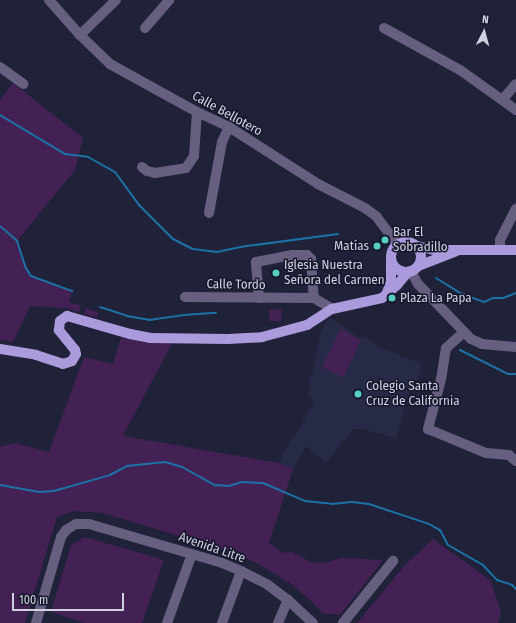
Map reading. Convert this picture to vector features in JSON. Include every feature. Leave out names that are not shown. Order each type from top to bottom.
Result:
[{"type":"main road","points":[[386,295],[390,282],[392,262],[391,254],[397,244],[408,242],[417,246],[435,250],[516,250]]},
{"type":"main road","points":[[0,349],[36,355],[63,364],[72,361],[76,354],[75,350],[59,330],[60,321],[67,316],[130,334],[151,338],[228,339],[262,337],[297,329],[307,325],[332,309],[376,301],[386,295],[412,270],[421,255],[417,246]]},
{"type":"main road","points":[[392,262],[399,270],[412,270],[457,251]]},
{"type":"street","name":"Calle Bellotero","points":[[49,0],[80,35],[110,64],[197,112],[229,127],[318,184],[365,208],[376,216],[397,244]]},
{"type":"street","points":[[80,35],[116,0]]},
{"type":"street","points":[[145,28],[167,0]]},
{"type":"street","points":[[384,28],[460,70],[516,110]]},
{"type":"street","points":[[0,67],[23,84]]},
{"type":"street","points":[[502,100],[516,84]]},
{"type":"street","points":[[142,167],[147,171],[155,173],[186,168],[194,156],[197,112]]},
{"type":"street","points":[[209,213],[222,142],[229,127]]},
{"type":"street","points":[[500,250],[500,240],[516,209]]},
{"type":"street","points":[[259,298],[256,262],[308,255],[311,259],[314,298],[332,309]]},
{"type":"street","points":[[412,270],[418,284],[471,339],[482,344],[516,347]]},
{"type":"street","name":"Calle Tordo","points":[[185,297],[314,298]]},
{"type":"street","points":[[464,332],[446,348],[441,379],[428,429],[486,453],[509,455],[516,461]]},
{"type":"street","name":"Avenida Litre","points":[[36,623],[61,537],[66,530],[76,524],[90,524],[192,554],[241,571],[268,585],[288,600],[313,623]]},
{"type":"street","points":[[167,623],[192,554]]},
{"type":"street","points":[[343,623],[393,561]]},
{"type":"street","points":[[222,623],[241,571]]},
{"type":"street","points":[[278,623],[288,600]]},
{"type":"shaded area","points":[[13,83],[83,138],[75,170],[17,241],[26,268],[31,276],[72,291],[69,302],[81,306],[79,312],[67,308],[30,306],[13,342],[0,340],[0,100]]},
{"type":"shaded area","points":[[86,308],[98,312],[97,317],[84,314]]},
{"type":"shaded area","points":[[269,309],[282,310],[281,321],[269,321]]},
{"type":"shaded area","name":"Colegio Santa Cruz de California","points":[[330,318],[362,339],[364,336],[382,348],[422,364],[418,380],[413,379],[396,438],[361,429],[353,429],[326,463],[306,446],[293,469],[279,463],[292,437],[296,434],[313,404],[313,400],[307,393],[310,384],[308,382],[313,371],[322,328]]},
{"type":"shaded area","points":[[341,329],[361,340],[343,377],[322,367]]},
{"type":"shaded area","points":[[121,338],[150,343],[172,343],[123,436],[279,463],[293,469],[269,543],[284,553],[292,552],[311,562],[324,563],[342,558],[383,560],[340,615],[322,613],[308,598],[290,583],[260,565],[235,553],[103,513],[73,511],[57,517],[25,623],[0,623],[0,447],[14,443],[49,452],[84,357],[113,364]]},
{"type":"shaded area","points":[[85,537],[164,560],[142,623],[84,623],[51,612],[71,545]]},
{"type":"shaded area","points":[[433,539],[491,581],[501,613],[498,623],[357,623],[404,566]]},
{"type":"waterway","points":[[0,115],[65,154],[88,157],[115,172],[139,205],[173,239],[193,249],[217,252],[240,247],[338,234]]},
{"type":"waterway","points":[[0,226],[17,241],[26,268],[31,276],[72,291]]},
{"type":"waterway","points":[[436,278],[462,294],[484,302],[493,298],[503,298],[516,293]]},
{"type":"waterway","points":[[100,307],[127,316],[149,320],[184,315],[216,313]]},
{"type":"waterway","points":[[460,350],[508,374],[516,374]]},
{"type":"waterway","points":[[0,485],[39,492],[54,491],[110,475],[127,466],[165,462],[182,467],[215,485],[229,486],[242,482],[263,483],[305,501],[332,504],[352,502],[369,504],[429,524],[440,530],[448,545],[483,565],[497,580],[512,585],[516,589]]},
{"type":"place","name":"Bar El Sobradillo","points":[[385,240]]},
{"type":"place","name":"Matías","points":[[377,246]]},
{"type":"place","name":"Iglesia Nuestra Señora del Carmen","points":[[276,273]]},
{"type":"place","name":"Plaza La Papa","points":[[392,298]]},
{"type":"place","name":"Colegio Santa Cruz de California","points":[[358,394]]}]
